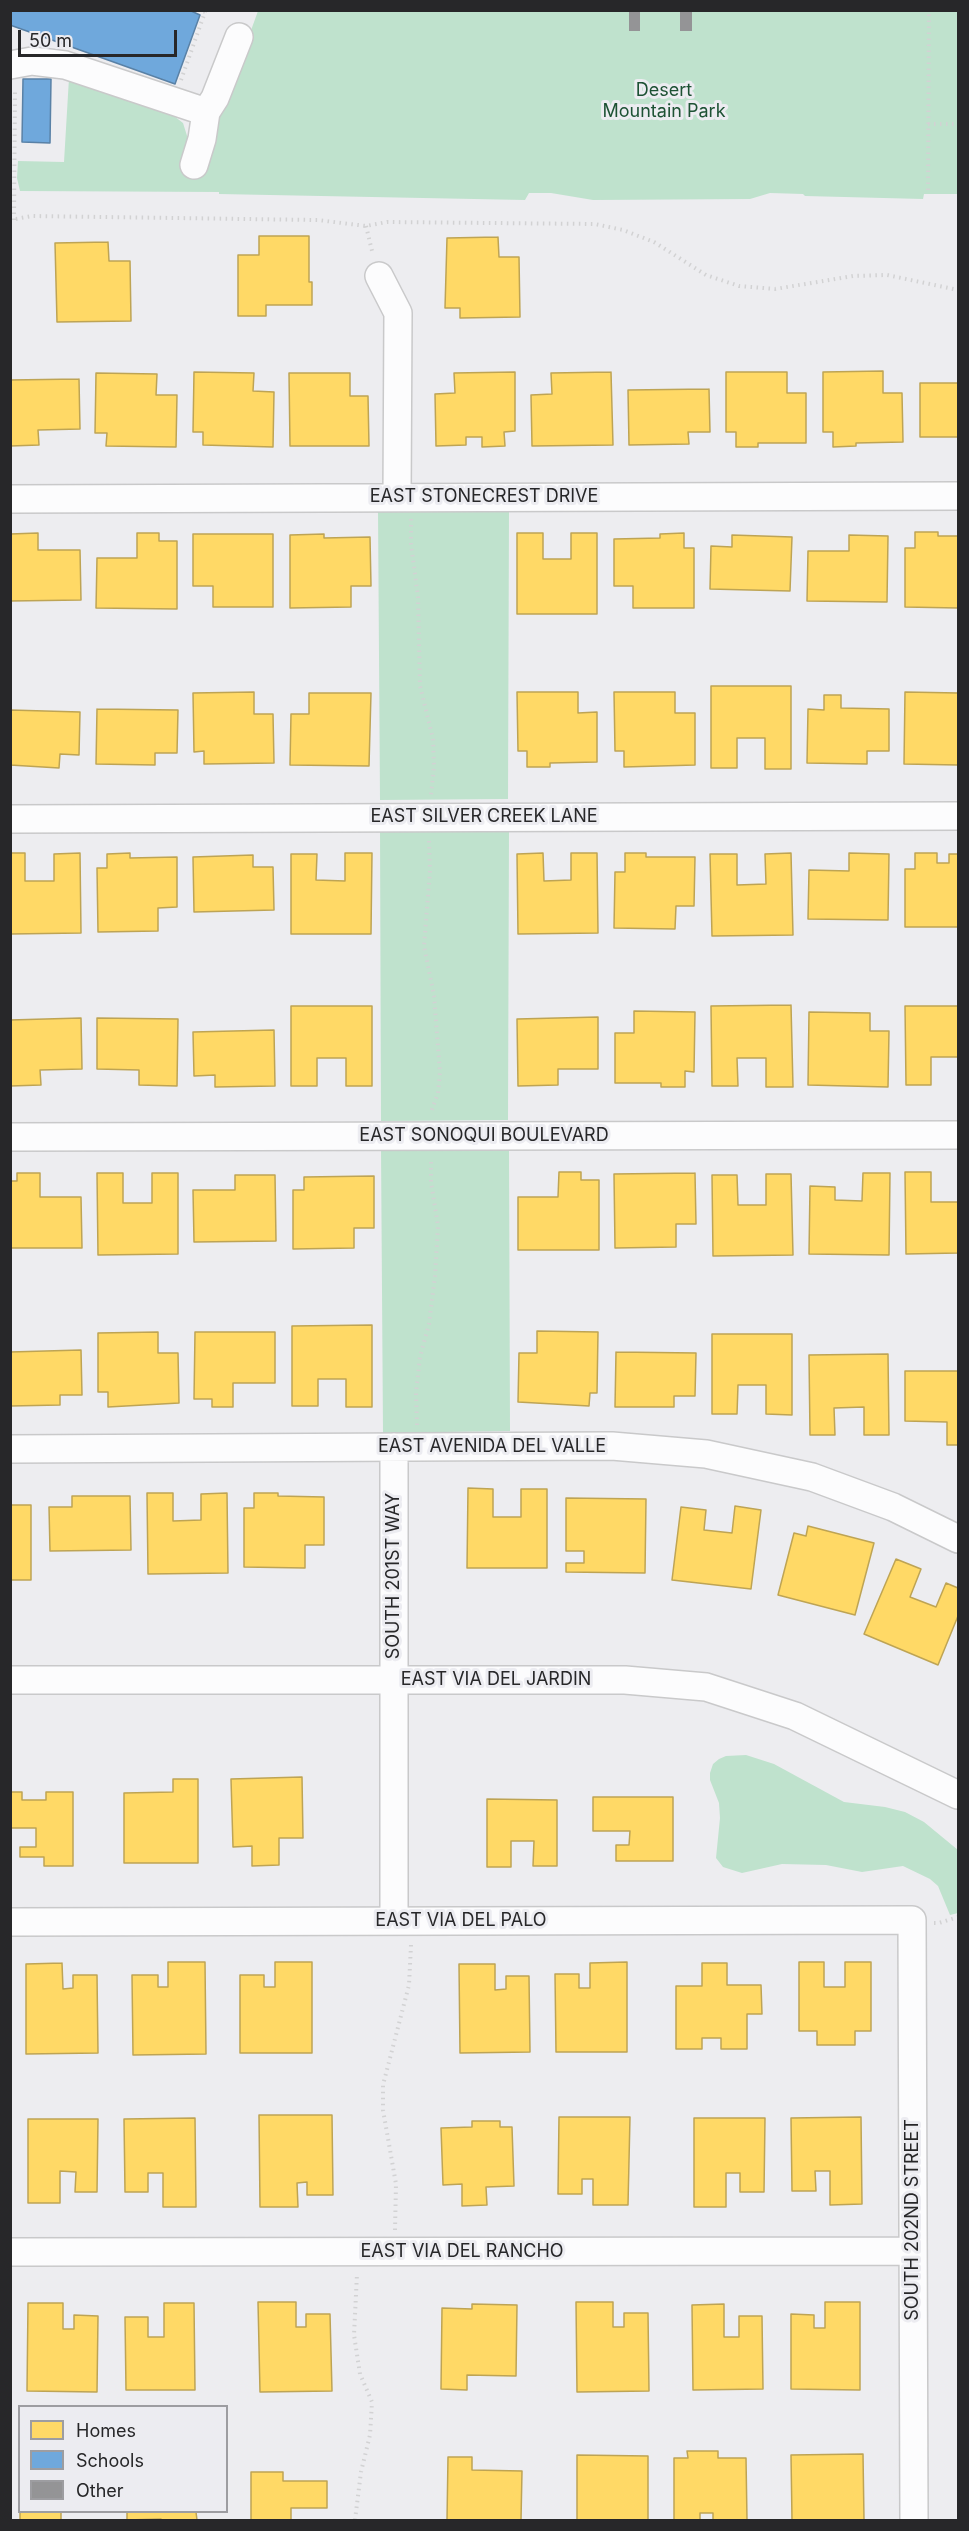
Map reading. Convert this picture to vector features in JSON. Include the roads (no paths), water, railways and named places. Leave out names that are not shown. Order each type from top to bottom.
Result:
[{"type":"street","points":[[194,165],[202,139],[206,112],[215,98],[239,37]]},
{"type":"street","points":[[13,64],[32,62],[65,65],[206,112]]},
{"type":"street","points":[[379,276],[398,313],[404,497]]},
{"type":"street","name":"EAST STONECREST DRIVE","points":[[10,499],[958,496]]},
{"type":"street","name":"EAST SILVER CREEK LANE","points":[[10,819],[958,816]]},
{"type":"street","name":"EAST SONOQUI BOULEVARD","points":[[10,1137],[958,1135]]},
{"type":"street","name":"EAST AVENIDA DEL VALLE","points":[[10,1449],[612,1446],[706,1454],[812,1477],[893,1507],[958,1539]]},
{"type":"street","name":"SOUTH 201ST WAY","points":[[403,1928],[394,1680],[406,1447]]},
{"type":"street","name":"EAST VIA DEL JARDIN","points":[[10,1680],[625,1680],[706,1687],[795,1716],[958,1795]]},
{"type":"street","name":"EAST VIA DEL PALO","points":[[10,1922],[403,1928],[912,1920]]},
{"type":"street","name":"SOUTH 202ND STREET","points":[[912,1920],[914,2520]]},
{"type":"street","name":"EAST VIA DEL RANCHO","points":[[10,2252],[913,2251]]},
{"type":"park label","name":"Desert Mountain Park","points":[[664,101]]}]
